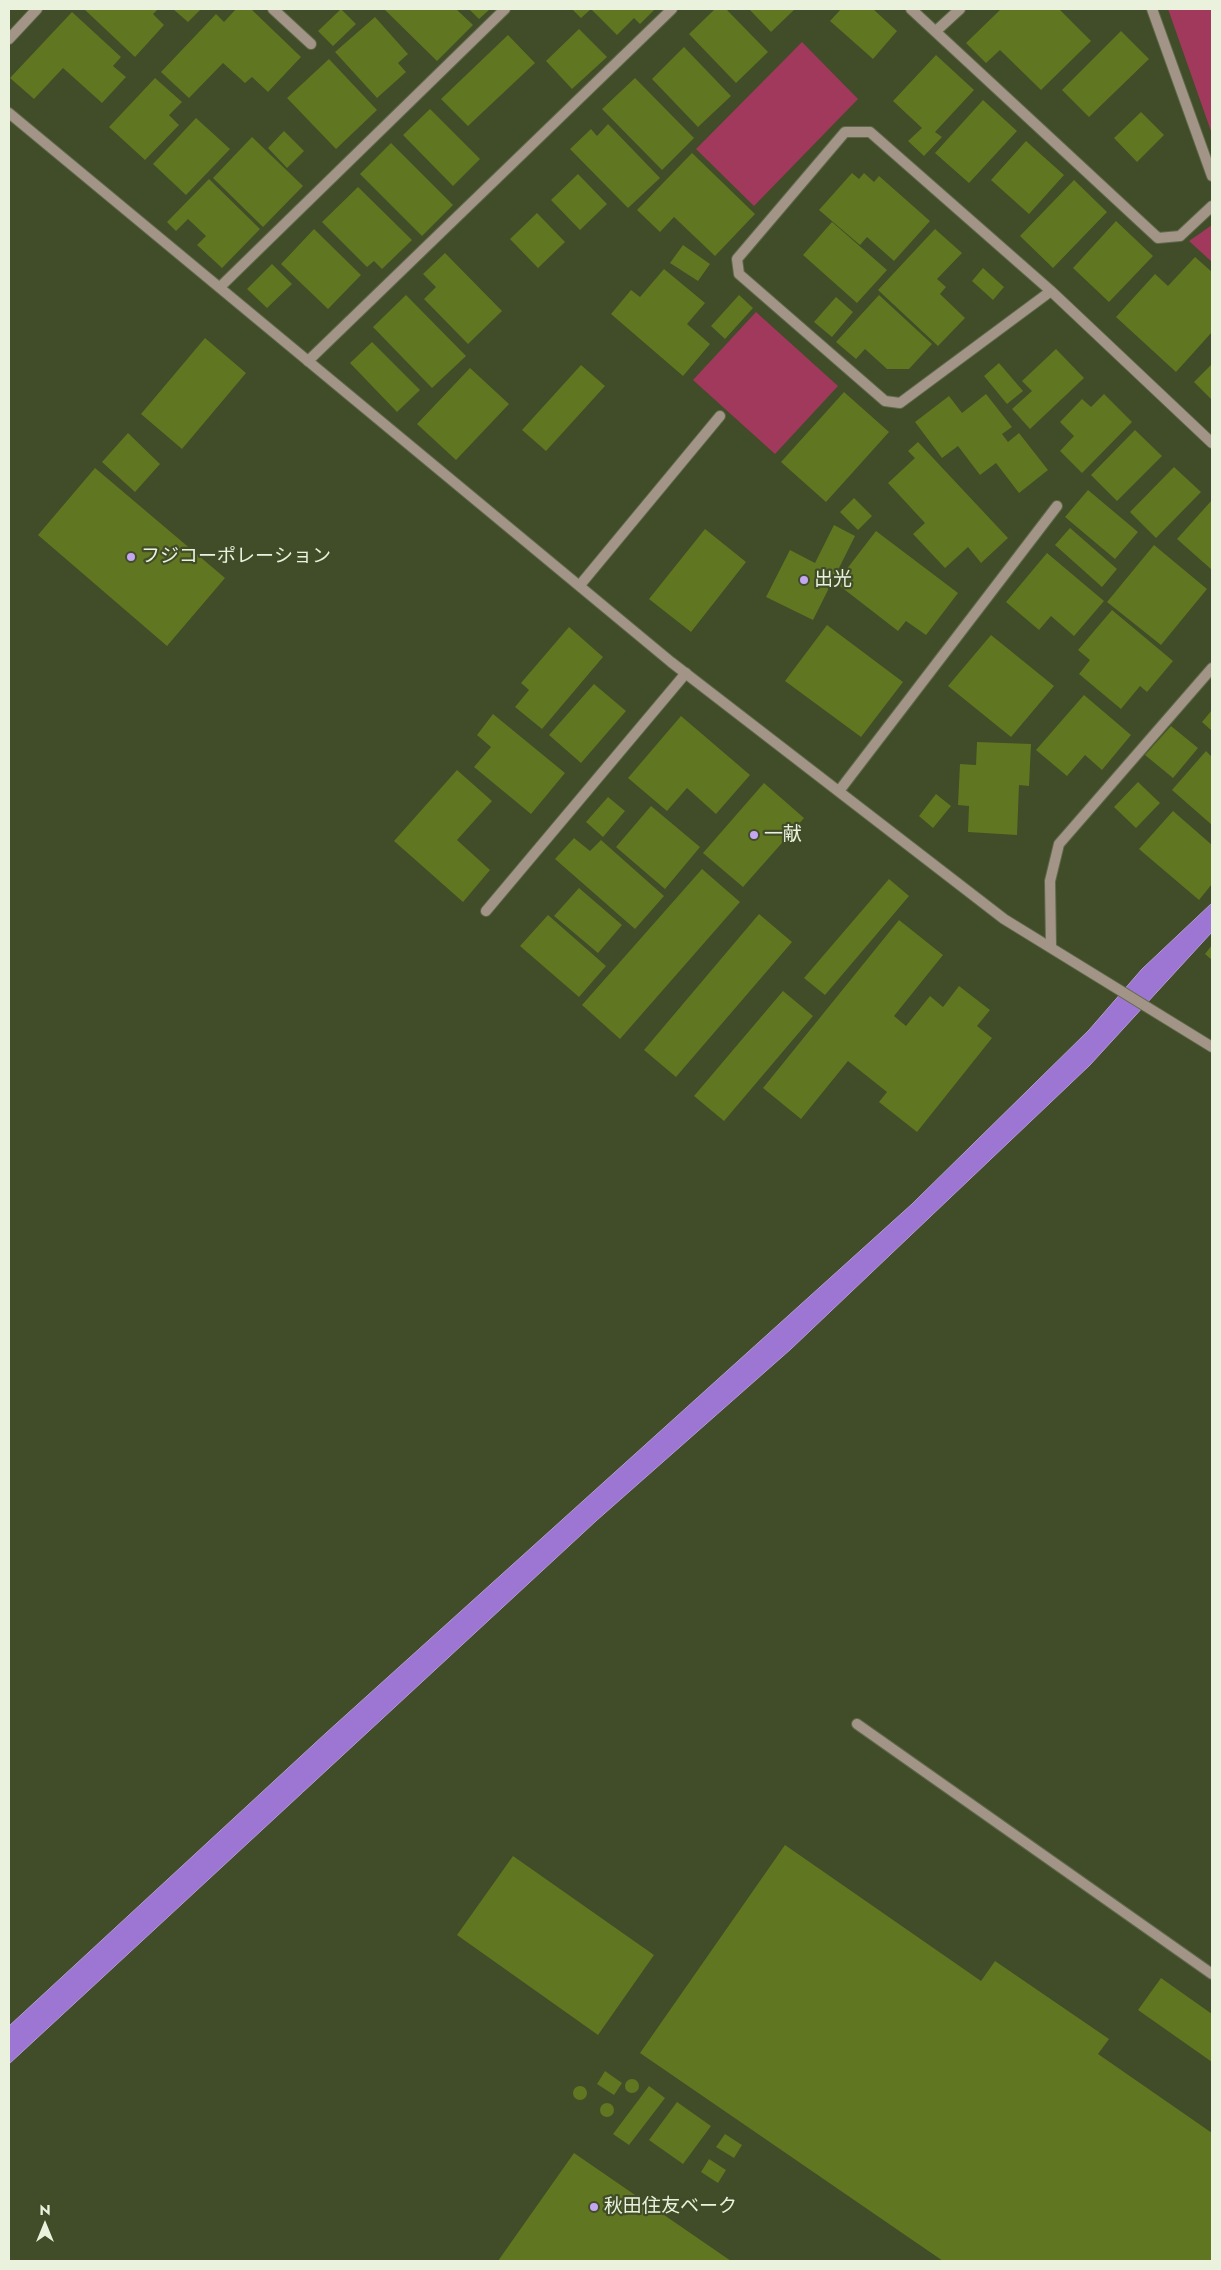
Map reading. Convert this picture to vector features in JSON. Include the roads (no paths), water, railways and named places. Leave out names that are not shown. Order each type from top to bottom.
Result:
[{"type":"street","points":[[9,40],[36,9]]},
{"type":"street","points":[[273,9],[310,44]]},
{"type":"street","points":[[220,288],[505,9]]},
{"type":"street","points":[[308,362],[672,9]]},
{"type":"street","points":[[911,9],[1158,238],[1180,236],[1212,206]]},
{"type":"street","points":[[936,31],[960,9]]},
{"type":"street","points":[[1152,9],[1212,176]]},
{"type":"street","points":[[9,113],[686,673],[1004,919],[1051,946],[1108,984],[1212,1047]]},
{"type":"street","points":[[1051,291],[900,403],[885,401],[739,274],[737,259],[845,132],[870,132],[1051,291],[1212,442]]},
{"type":"street","points":[[580,585],[720,416]]},
{"type":"street","points":[[839,791],[1056,506]]},
{"type":"street","points":[[1051,946],[1050,881],[1058,844],[1212,668]]},
{"type":"street","points":[[486,911],[686,673]]},
{"type":"street","points":[[857,1724],[1212,1974]]},
{"type":"place","name":"フジコーポレーション","points":[[131,557]]},
{"type":"place","name":"出光","points":[[804,580]]},
{"type":"place","name":"一献","points":[[754,835]]},
{"type":"place","name":"秋田住友ベーク","points":[[594,2207]]}]
